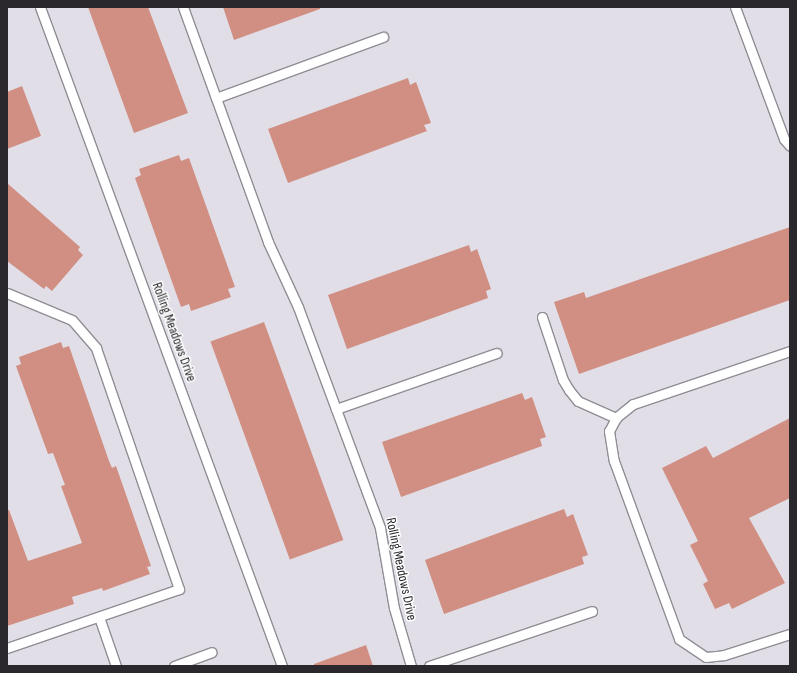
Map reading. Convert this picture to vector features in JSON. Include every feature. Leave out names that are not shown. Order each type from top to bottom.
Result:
[{"type":"lane","name":"Rolling Meadows Drive","points":[[40,7],[282,666]]},
{"type":"lane","name":"Rolling Meadows Drive","points":[[183,7],[268,242],[298,307],[380,528],[394,608],[411,666]]},
{"type":"lane","points":[[735,7],[784,139],[790,146]]},
{"type":"lane","points":[[216,98],[383,37]]},
{"type":"lane","points":[[7,293],[72,320],[96,348],[179,590],[7,648]]},
{"type":"lane","points":[[542,317],[562,380],[569,390],[578,401],[616,418]]},
{"type":"lane","points":[[790,351],[633,404],[616,418],[609,431],[614,460],[679,639],[706,657],[724,655],[790,634]]},
{"type":"lane","points":[[336,409],[497,352]]},
{"type":"lane","points":[[429,666],[592,611]]},
{"type":"lane","points":[[99,617],[116,666]]},
{"type":"lane","points":[[174,666],[212,652]]},
{"type":"building","points":[[88,7],[148,7],[188,113],[134,133]]},
{"type":"building","points":[[223,7],[320,7],[320,9],[234,40]]},
{"type":"building","points":[[408,78],[410,85],[416,82],[431,123],[424,125],[427,131],[288,183],[268,129]]},
{"type":"building","points":[[22,86],[41,136],[7,149],[7,92]]},
{"type":"building","points":[[179,155],[181,161],[189,158],[235,287],[228,289],[231,297],[191,311],[189,304],[181,307],[135,178],[141,175],[139,169]]},
{"type":"building","points":[[7,183],[80,247],[78,250],[83,255],[52,291],[46,286],[44,289],[7,261]]},
{"type":"building","points":[[790,227],[790,300],[579,374],[554,302],[584,292],[586,298]]},
{"type":"building","points":[[469,245],[471,252],[477,249],[491,289],[486,291],[488,298],[347,349],[328,295]]},
{"type":"building","points":[[264,322],[343,540],[290,560],[210,341]]},
{"type":"building","points":[[61,342],[63,348],[69,346],[109,461],[112,468],[116,466],[151,566],[147,567],[150,574],[103,591],[102,588],[72,597],[74,604],[7,626],[7,510],[9,510],[28,561],[82,543],[61,486],[65,485],[53,453],[48,454],[16,366],[21,364],[19,357]]},
{"type":"building","points":[[522,393],[525,400],[532,397],[546,437],[540,439],[542,446],[401,497],[382,442]]},
{"type":"building","points":[[790,418],[790,498],[749,518],[785,583],[732,609],[729,603],[715,609],[703,584],[708,581],[690,545],[698,541],[662,468],[706,446],[713,458]]},
{"type":"building","points":[[564,509],[567,517],[573,514],[588,555],[582,557],[584,564],[444,614],[425,560]]},
{"type":"building","points":[[366,645],[373,666],[314,666],[314,664]]}]
